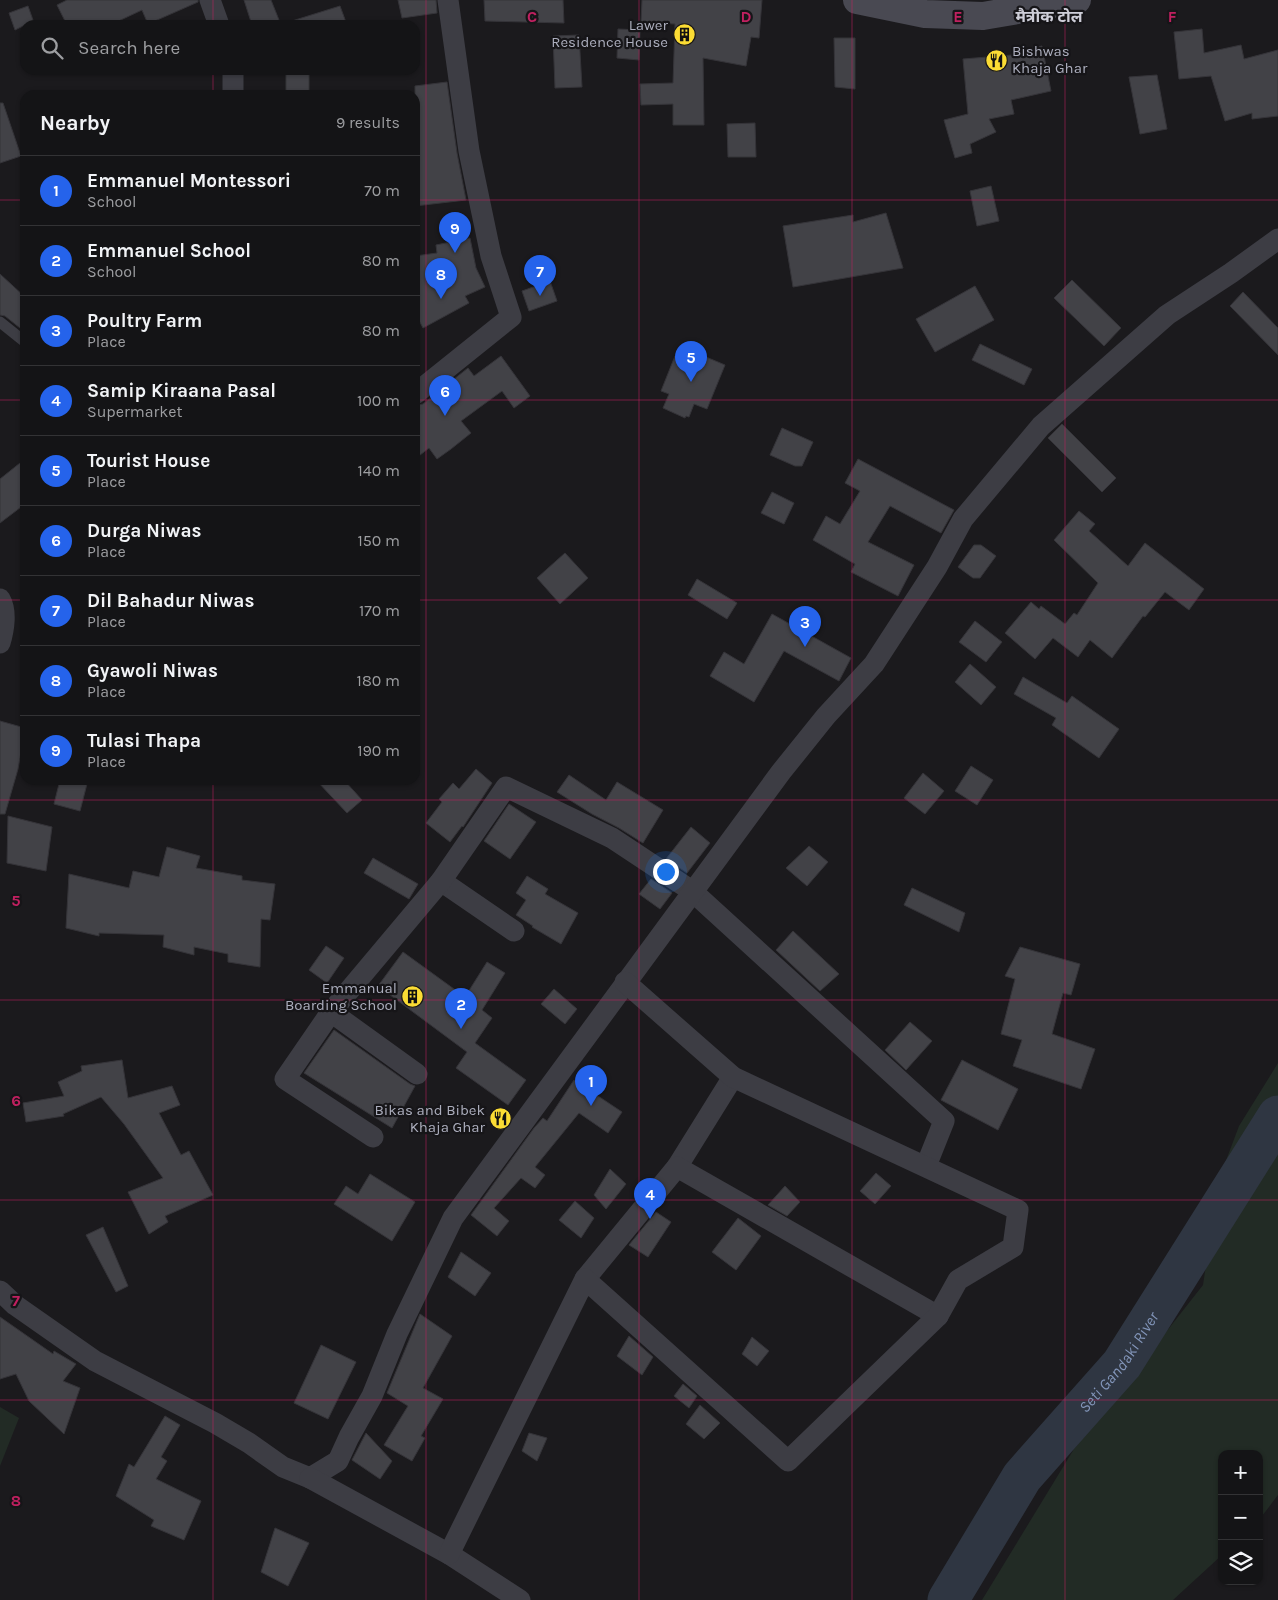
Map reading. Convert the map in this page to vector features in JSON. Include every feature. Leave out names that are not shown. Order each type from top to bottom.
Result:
[{"type":"main road","points":[[857,0],[925,14],[983,16],[1050,2],[1078,0]]},
{"type":"street","points":[[210,0],[217,20]]},
{"type":"street","points":[[420,390],[511,317],[491,256],[469,151],[448,0]]},
{"type":"street","points":[[233,75],[233,90]]},
{"type":"street","points":[[310,1478],[338,1461],[372,1396],[397,1334],[453,1218],[780,772],[826,716],[874,664],[937,567],[963,519],[1041,426],[1167,315],[1231,273],[1278,239]]},
{"type":"street","points":[[0,599],[4,606],[0,643]]},
{"type":"street","points":[[372,1137],[284,1079],[331,1012],[441,881],[506,787],[612,838],[692,891],[944,1121],[926,1166]]},
{"type":"street","points":[[441,881],[514,931]]},
{"type":"street","points":[[584,1279],[788,1461],[938,1316],[958,1280],[1013,1248],[1018,1210],[733,1077],[625,982]]},
{"type":"street","points":[[331,1012],[416,1074]]},
{"type":"street","points":[[449,1554],[584,1279],[677,1167],[733,1077]]},
{"type":"street","points":[[677,1167],[938,1316]]},
{"type":"street","points":[[0,1291],[16,1305],[95,1361],[215,1423],[249,1443],[283,1467],[310,1478],[449,1554],[520,1600]]},
{"type":"lane","points":[[0,322],[20,338]]},
{"type":"shaded area","points":[[1278,1063],[1278,1495],[1263,1515],[1263,1450],[1218,1450],[1218,1559],[1173,1600],[982,1600],[1074,1449],[1203,1285],[1219,1179],[1239,1126]]},
{"type":"shaded area","points":[[0,1407],[19,1418],[0,1466]]},
{"type":"building","points":[[67,0],[198,0],[198,2],[157,20],[146,20],[142,10],[121,20],[64,20],[57,5]]},
{"type":"building","points":[[244,0],[271,0],[279,20],[250,20]]},
{"type":"building","points":[[398,0],[436,0],[437,13],[402,18]]},
{"type":"building","points":[[484,0],[563,0],[564,23],[485,21]]},
{"type":"building","points":[[642,0],[762,0],[759,38],[751,37],[746,66],[703,58],[704,125],[673,125],[673,104],[641,105],[640,84],[673,83],[675,24],[641,22]]},
{"type":"building","points":[[28,6],[33,20],[20,20],[20,28],[15,30],[9,13]]},
{"type":"building","points":[[340,6],[345,20],[295,20]]},
{"type":"building","points":[[618,29],[640,30],[639,60],[617,58]]},
{"type":"building","points":[[1202,29],[1204,53],[1241,45],[1244,59],[1278,50],[1278,116],[1252,119],[1252,113],[1225,121],[1211,76],[1179,79],[1174,32]]},
{"type":"building","points":[[579,35],[582,87],[555,88],[553,36]]},
{"type":"building","points":[[834,38],[855,38],[855,89],[835,87]]},
{"type":"building","points":[[1042,46],[1051,91],[1011,100],[1014,114],[989,119],[996,132],[970,144],[972,153],[955,158],[944,120],[968,114],[963,59],[1012,55],[1012,53]]},
{"type":"building","points":[[286,75],[309,75],[309,90],[286,90]]},
{"type":"building","points":[[1157,75],[1167,129],[1140,134],[1129,77]]},
{"type":"building","points":[[447,82],[466,200],[420,205],[420,90],[415,90],[415,86]]},
{"type":"building","points":[[0,103],[3,103],[20,156],[0,163]]},
{"type":"building","points":[[755,123],[756,157],[728,157],[727,124]]},
{"type":"building","points":[[991,186],[999,221],[977,226],[970,191]]},
{"type":"building","points":[[886,213],[903,268],[793,287],[783,226],[853,215],[853,222]]},
{"type":"building","points":[[470,238],[476,268],[485,287],[465,296],[469,303],[423,328],[420,322],[420,255],[437,253],[436,245]]},
{"type":"building","points":[[0,274],[20,292],[20,328],[5,316],[0,315]]},
{"type":"building","points":[[1072,280],[1121,328],[1104,346],[1054,298]]},
{"type":"building","points":[[550,281],[557,301],[529,311],[522,291]]},
{"type":"building","points":[[975,286],[994,320],[935,352],[916,319]]},
{"type":"building","points":[[1243,292],[1278,328],[1278,355],[1230,306]]},
{"type":"building","points":[[980,344],[1032,369],[1024,385],[972,360]]},
{"type":"building","points":[[687,349],[725,365],[707,409],[694,404],[689,417],[686,416],[685,418],[663,408],[669,394],[661,391],[675,356],[683,360]]},
{"type":"building","points":[[501,356],[530,396],[514,408],[502,391],[461,421],[471,433],[451,449],[437,459],[429,448],[420,455],[420,405],[468,368],[474,376]]},
{"type":"building","points":[[1062,424],[1116,478],[1102,492],[1048,438]]},
{"type":"building","points":[[782,428],[813,442],[802,466],[795,466],[770,455]]},
{"type":"building","points":[[858,459],[954,510],[941,533],[890,506],[868,542],[914,565],[898,596],[851,572],[855,564],[813,540],[826,516],[840,524],[860,491],[845,483]]},
{"type":"building","points":[[20,463],[20,508],[0,523],[0,479]]},
{"type":"building","points":[[772,492],[794,503],[784,524],[761,513]]},
{"type":"building","points":[[1079,511],[1095,524],[1089,531],[1128,566],[1145,543],[1204,589],[1189,610],[1165,592],[1145,617],[1143,616],[1112,658],[1090,640],[1078,657],[1053,638],[1035,659],[1005,633],[1031,602],[1039,609],[1041,606],[1065,624],[1074,613],[1077,615],[1098,583],[1054,540]]},
{"type":"building","points":[[974,545],[981,545],[996,556],[980,578],[973,578],[958,567]]},
{"type":"building","points":[[565,553],[588,578],[560,604],[537,578]]},
{"type":"building","points":[[697,579],[737,603],[727,619],[688,595]]},
{"type":"building","points":[[772,614],[851,658],[839,681],[784,651],[754,702],[710,676],[724,652],[744,664]]},
{"type":"building","points":[[975,621],[1002,642],[986,662],[959,642]]},
{"type":"building","points":[[970,664],[996,687],[981,705],[955,682]]},
{"type":"building","points":[[1023,677],[1067,703],[1072,696],[1119,729],[1099,758],[1052,725],[1056,718],[1014,694]]},
{"type":"building","points":[[0,721],[20,727],[20,758],[5,814],[0,814]]},
{"type":"building","points":[[971,766],[993,780],[977,805],[955,791]]},
{"type":"building","points":[[476,769],[492,783],[463,827],[450,842],[426,823],[442,802],[439,799],[453,783],[459,789]]},
{"type":"building","points":[[923,773],[944,791],[925,814],[904,798]]},
{"type":"building","points":[[569,775],[606,800],[617,782],[663,810],[643,843],[557,792]]},
{"type":"building","points":[[59,785],[87,785],[80,811],[54,804]]},
{"type":"building","points":[[321,785],[348,785],[362,800],[347,813]]},
{"type":"building","points":[[509,804],[536,822],[510,859],[484,841]]},
{"type":"building","points":[[8,816],[52,827],[46,871],[7,863]]},
{"type":"building","points":[[691,827],[710,843],[687,873],[666,859]]},
{"type":"building","points":[[809,846],[828,862],[807,886],[786,868]]},
{"type":"building","points":[[167,847],[200,856],[196,868],[242,876],[242,880],[275,884],[270,920],[261,919],[260,967],[228,962],[228,954],[194,947],[194,955],[163,947],[164,935],[99,933],[99,936],[66,928],[69,874],[129,888],[133,871],[159,877]]},
{"type":"building","points":[[373,858],[418,884],[409,899],[364,873]]},
{"type":"building","points":[[527,876],[548,889],[545,894],[578,913],[561,944],[516,915],[526,900],[516,893]]},
{"type":"building","points":[[651,879],[672,893],[660,909],[639,894]]},
{"type":"building","points":[[912,888],[965,913],[959,932],[904,905]]},
{"type":"building","points":[[793,931],[839,974],[820,991],[776,950]]},
{"type":"building","points":[[326,946],[344,958],[327,983],[309,970]]},
{"type":"building","points":[[1020,947],[1080,964],[1071,995],[1063,993],[1052,1034],[1095,1049],[1081,1089],[1013,1066],[1022,1040],[1001,1034],[1015,979],[1005,976]]},
{"type":"building","points":[[403,952],[465,997],[487,962],[505,973],[482,1010],[492,1018],[475,1043],[526,1080],[508,1105],[456,1068],[467,1052],[378,986]]},
{"type":"building","points":[[554,989],[577,1009],[565,1024],[541,1004]]},
{"type":"building","points":[[910,1022],[932,1041],[906,1070],[885,1050]]},
{"type":"building","points":[[334,1030],[415,1086],[392,1128],[304,1073]]},
{"type":"building","points":[[122,1060],[128,1098],[172,1086],[180,1105],[159,1113],[181,1155],[189,1151],[213,1195],[165,1216],[168,1222],[149,1234],[128,1192],[163,1178],[124,1124],[101,1097],[63,1114],[64,1116],[26,1122],[23,1103],[64,1096],[58,1082],[82,1071],[81,1066]]},
{"type":"building","points":[[962,1060],[1018,1089],[998,1130],[941,1100]]},
{"type":"building","points":[[574,1080],[622,1112],[608,1133],[579,1113],[535,1167],[545,1175],[535,1188],[521,1178],[494,1208],[509,1221],[497,1236],[471,1215],[534,1128],[543,1118],[547,1121]]},
{"type":"building","points":[[610,1169],[626,1184],[606,1209],[594,1195]]},
{"type":"building","points":[[876,1173],[891,1186],[875,1204],[860,1191]]},
{"type":"building","points":[[370,1174],[415,1202],[392,1241],[334,1204],[346,1186],[358,1194]]},
{"type":"building","points":[[785,1186],[800,1202],[787,1216],[768,1205]]},
{"type":"building","points":[[575,1201],[594,1218],[581,1238],[559,1220]]},
{"type":"building","points":[[656,1212],[671,1222],[648,1257],[629,1245]]},
{"type":"building","points":[[738,1218],[761,1236],[736,1270],[712,1252]]},
{"type":"building","points":[[103,1227],[128,1286],[116,1292],[86,1235]]},
{"type":"building","points":[[461,1252],[491,1273],[475,1296],[448,1277]]},
{"type":"building","points":[[420,1314],[452,1336],[423,1388],[443,1399],[421,1436],[425,1438],[412,1461],[384,1445],[408,1406],[387,1393]]},
{"type":"building","points":[[0,1317],[53,1354],[54,1351],[76,1364],[63,1381],[80,1388],[64,1434],[29,1401],[16,1374],[0,1379]]},
{"type":"building","points":[[629,1336],[653,1357],[642,1375],[617,1356]]},
{"type":"building","points":[[752,1337],[769,1351],[757,1366],[742,1354]]},
{"type":"building","points":[[321,1345],[356,1362],[328,1419],[294,1403]]},
{"type":"building","points":[[683,1384],[697,1396],[689,1408],[674,1396]]},
{"type":"building","points":[[700,1405],[720,1423],[704,1439],[686,1424]]},
{"type":"building","points":[[165,1416],[180,1425],[161,1457],[167,1461],[156,1479],[201,1501],[184,1540],[151,1526],[154,1520],[116,1496],[129,1464],[134,1467]]},
{"type":"building","points":[[366,1433],[392,1461],[380,1479],[352,1460]]},
{"type":"building","points":[[529,1433],[547,1438],[537,1461],[522,1451]]},
{"type":"building","points":[[275,1528],[309,1543],[288,1586],[261,1572]]},
{"type":"waterway","name":"Seti Gandaki River","points":[[948,1600],[1022,1477],[1122,1364],[1278,1116]]},
{"type":"place","name":"Lawer Residence House","points":[[684,34]]},
{"type":"place","name":"Bishwas Khaja Ghar","points":[[996,60]]},
{"type":"place","name":"Tulasi Thapa","points":[[455,253]]},
{"type":"place","name":"Dil Bahadur Niwas","points":[[540,296]]},
{"type":"place","name":"Gyawoli Niwas","points":[[441,299]]},
{"type":"place","name":"Tourist House","points":[[691,382]]},
{"type":"place","name":"Durga Niwas","points":[[445,416]]},
{"type":"place","name":"Poultry Farm","points":[[805,647]]},
{"type":"place","name":"Emmanual Boarding School","points":[[413,997]]},
{"type":"place","name":"Emmanuel School","points":[[461,1029]]},
{"type":"place","name":"Emmanuel Montessori","points":[[591,1106]]},
{"type":"place","name":"Bikas and Bibek Khaja Ghar","points":[[501,1119]]},
{"type":"place","name":"Samip Kiraana Pasal","points":[[650,1219]]},
{"type":"district","name":"मैत्रीक टोल","points":[[1049,16]]}]
